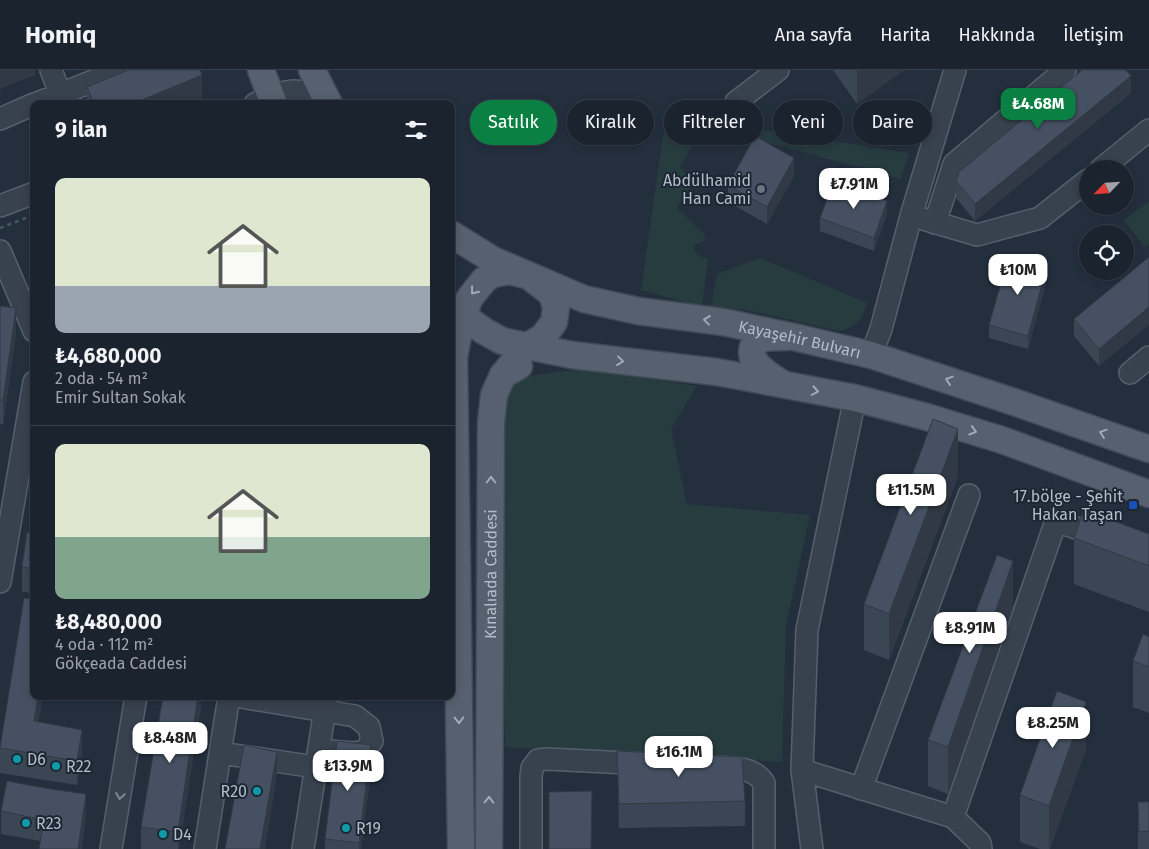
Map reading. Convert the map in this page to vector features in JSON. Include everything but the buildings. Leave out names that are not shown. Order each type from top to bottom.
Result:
[{"type":"main road","points":[[261,70],[261,100]]},
{"type":"main road","points":[[312,70],[327,100]]},
{"type":"main road","name":"Kayaşehir Bulvarı","points":[[455,236],[493,260],[584,299],[638,312],[722,322],[871,355],[1149,449]]},
{"type":"main road","points":[[526,347],[543,337],[554,322],[556,308],[552,294],[529,276],[510,271],[493,274],[484,280],[457,311],[484,331],[502,341],[526,347],[572,355],[717,372],[855,398],[1002,440],[1149,494]]},
{"type":"main road","name":"Kınalıada Caddesi","points":[[455,332],[457,311]]},
{"type":"main road","points":[[784,385],[763,370],[756,362],[752,355],[752,348],[756,341],[764,338],[794,337]]},
{"type":"main road","name":"Kınalıada Caddesi","points":[[489,849],[491,423],[494,396],[503,375],[526,347]]},
{"type":"main road","points":[[503,375],[542,355],[572,355]]},
{"type":"main road","points":[[1002,440],[1018,438],[1026,430],[1025,418],[1016,403]]},
{"type":"main road","name":"Kınalıada Caddesi","points":[[455,589],[461,849]]},
{"type":"street","points":[[51,70],[62,99],[120,70]]},
{"type":"street","points":[[256,70],[252,92],[259,100]]},
{"type":"street","points":[[739,100],[778,70]]},
{"type":"street","points":[[871,355],[881,329],[911,216],[955,70]]},
{"type":"street","points":[[935,222],[954,164],[1065,70]]},
{"type":"street","points":[[266,100],[288,91],[297,90],[311,93],[324,100]]},
{"type":"street","points":[[0,118],[30,106]]},
{"type":"street","points":[[1112,160],[1149,130]]},
{"type":"street","points":[[911,216],[977,235],[1040,218],[1079,187]]},
{"type":"street","points":[[0,251],[30,322]]},
{"type":"street","points":[[1130,373],[1149,357]]},
{"type":"street","points":[[812,849],[802,770],[807,630],[855,398]]},
{"type":"street","points":[[0,582],[30,406]]},
{"type":"street","points":[[862,789],[969,495]]},
{"type":"street","points":[[953,817],[1056,521],[1149,554]]},
{"type":"street","points":[[111,849],[135,700]]},
{"type":"street","points":[[205,849],[228,700]]},
{"type":"street","points":[[220,754],[317,758],[364,752],[372,741],[369,727],[355,716],[326,704],[280,700]]},
{"type":"street","points":[[303,849],[326,704]]},
{"type":"street","points":[[531,849],[530,777],[532,768],[538,760],[666,765]]},
{"type":"street","points":[[696,766],[746,769],[761,778],[765,791],[764,849]]},
{"type":"street","points":[[802,770],[953,817],[980,843],[981,849]]},
{"type":"path","points":[[0,228],[30,218]]},
{"type":"green space","points":[[664,128],[664,145],[693,145],[680,168],[694,180],[677,208],[706,236],[704,241],[693,248],[699,256],[708,258],[702,307],[641,290]]},
{"type":"green space","points":[[763,130],[773,131],[773,144],[763,141]]},
{"type":"green space","points":[[843,142],[909,153],[901,179],[777,145],[843,145]]},
{"type":"green space","points":[[1149,201],[1149,244],[1145,247],[1134,233],[1134,225],[1128,225],[1124,220],[1131,215],[1134,215],[1134,212]]},
{"type":"green space","points":[[760,258],[867,303],[861,318],[851,327],[840,331],[746,310],[711,307],[717,274]]},
{"type":"green space","points":[[583,369],[697,386],[671,429],[687,504],[810,515],[786,626],[782,762],[505,747],[498,478],[504,393],[520,377]]},
{"type":"place","name":"Abdülhamid Han Cami","points":[[761,189]]},
{"type":"place","name":"17.bölge - Şehit Hakan Taşan","points":[[1133,505]]},
{"type":"place","name":"D6","points":[[17,759]]},
{"type":"place","name":"R22","points":[[56,766]]},
{"type":"place","name":"R20","points":[[257,791]]},
{"type":"place","name":"R23","points":[[26,823]]},
{"type":"place","name":"R19","points":[[346,828]]},
{"type":"place","name":"D4","points":[[163,834]]}]
